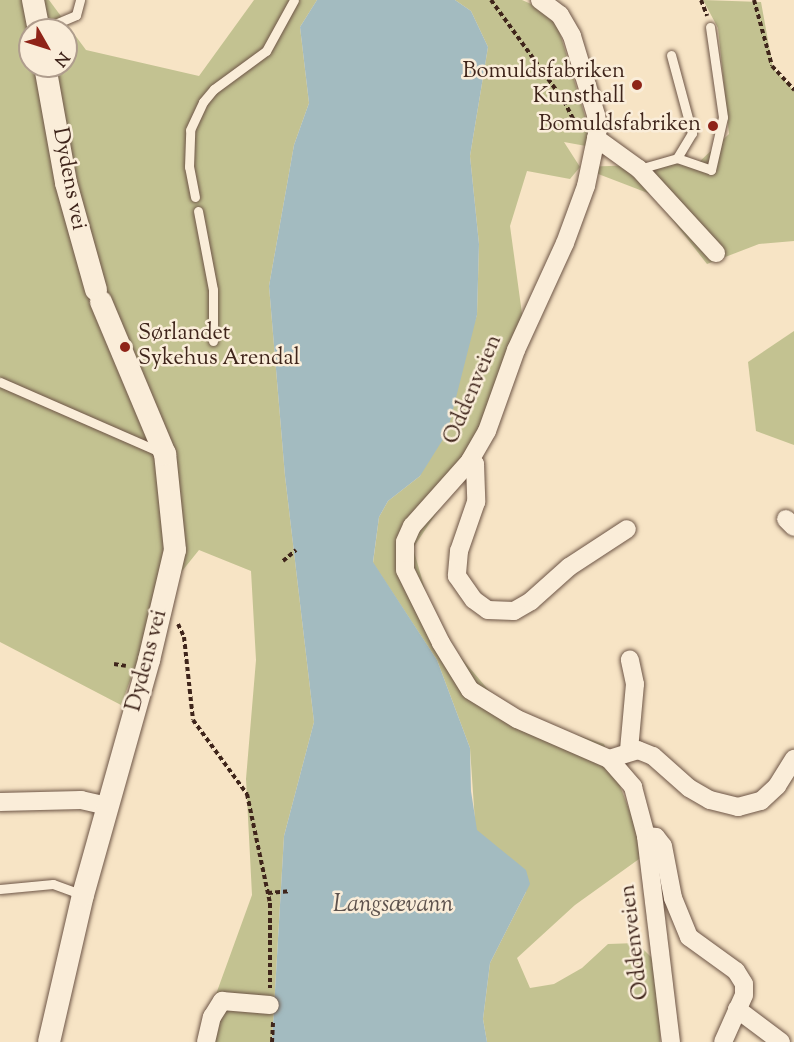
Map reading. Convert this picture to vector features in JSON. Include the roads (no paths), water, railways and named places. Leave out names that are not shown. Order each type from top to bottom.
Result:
[{"type":"street","points":[[33,0],[37,18]]},
{"type":"street","name":"Oddenveien","points":[[540,0],[560,15],[572,36],[596,115],[595,146],[565,243],[516,351],[487,431],[470,461],[412,526],[405,542],[405,570],[412,587],[470,690],[517,719],[609,759],[633,787],[646,836],[671,1042]]},
{"type":"street","name":"Dydens vei","points":[[37,1042],[50,1033],[83,895],[163,606],[175,550],[165,453],[98,296],[66,183],[47,78]]},
{"type":"street","points":[[595,146],[639,169],[716,253]]},
{"type":"street","points":[[470,461],[475,464],[476,502],[459,551],[457,576],[474,600],[489,610],[514,611],[531,601],[569,567],[627,529]]},
{"type":"street","points":[[629,750],[635,684],[630,660]]},
{"type":"street","points":[[609,759],[629,750],[653,756],[689,788],[710,800],[738,807],[761,801],[777,786],[794,759]]},
{"type":"street","points":[[0,802],[81,800],[108,806]]},
{"type":"street","name":"Oddenveien","points":[[646,836],[656,837],[663,846],[673,898],[690,937],[736,971],[744,984],[737,1009],[723,1042]]},
{"type":"street","points":[[206,1042],[212,1017],[222,1001],[270,1005]]},
{"type":"street","points":[[737,1009],[781,1042]]},
{"type":"lane","points":[[69,18],[76,15],[80,0]]},
{"type":"lane","points":[[195,197],[189,166],[189,130],[203,102],[214,89],[266,51],[294,0]]},
{"type":"lane","points":[[639,169],[677,158],[711,170],[723,117],[710,27]]},
{"type":"lane","points":[[671,55],[692,132],[677,158]]},
{"type":"lane","points":[[198,211],[213,290],[213,341]]},
{"type":"lane","points":[[0,382],[165,453]]},
{"type":"lane","points":[[0,889],[53,884],[83,895]]},
{"type":"water","name":"Langsævann","points":[[317,0],[455,0],[471,11],[488,47],[470,156],[479,244],[477,315],[447,433],[420,476],[388,501],[379,517],[373,562],[437,660],[470,748],[471,791],[477,830],[526,870],[530,884],[490,963],[483,1019],[487,1042],[272,1042],[284,836],[314,722],[285,476],[269,286],[294,145],[309,103],[300,27]]},
{"type":"place","name":"Bomuldsfabriken Kunsthall","points":[[637,85]]},
{"type":"place","name":"Bomuldsfabriken","points":[[713,126]]},
{"type":"place","name":"Sørlandet Sykehus Arendal","points":[[125,347]]}]
